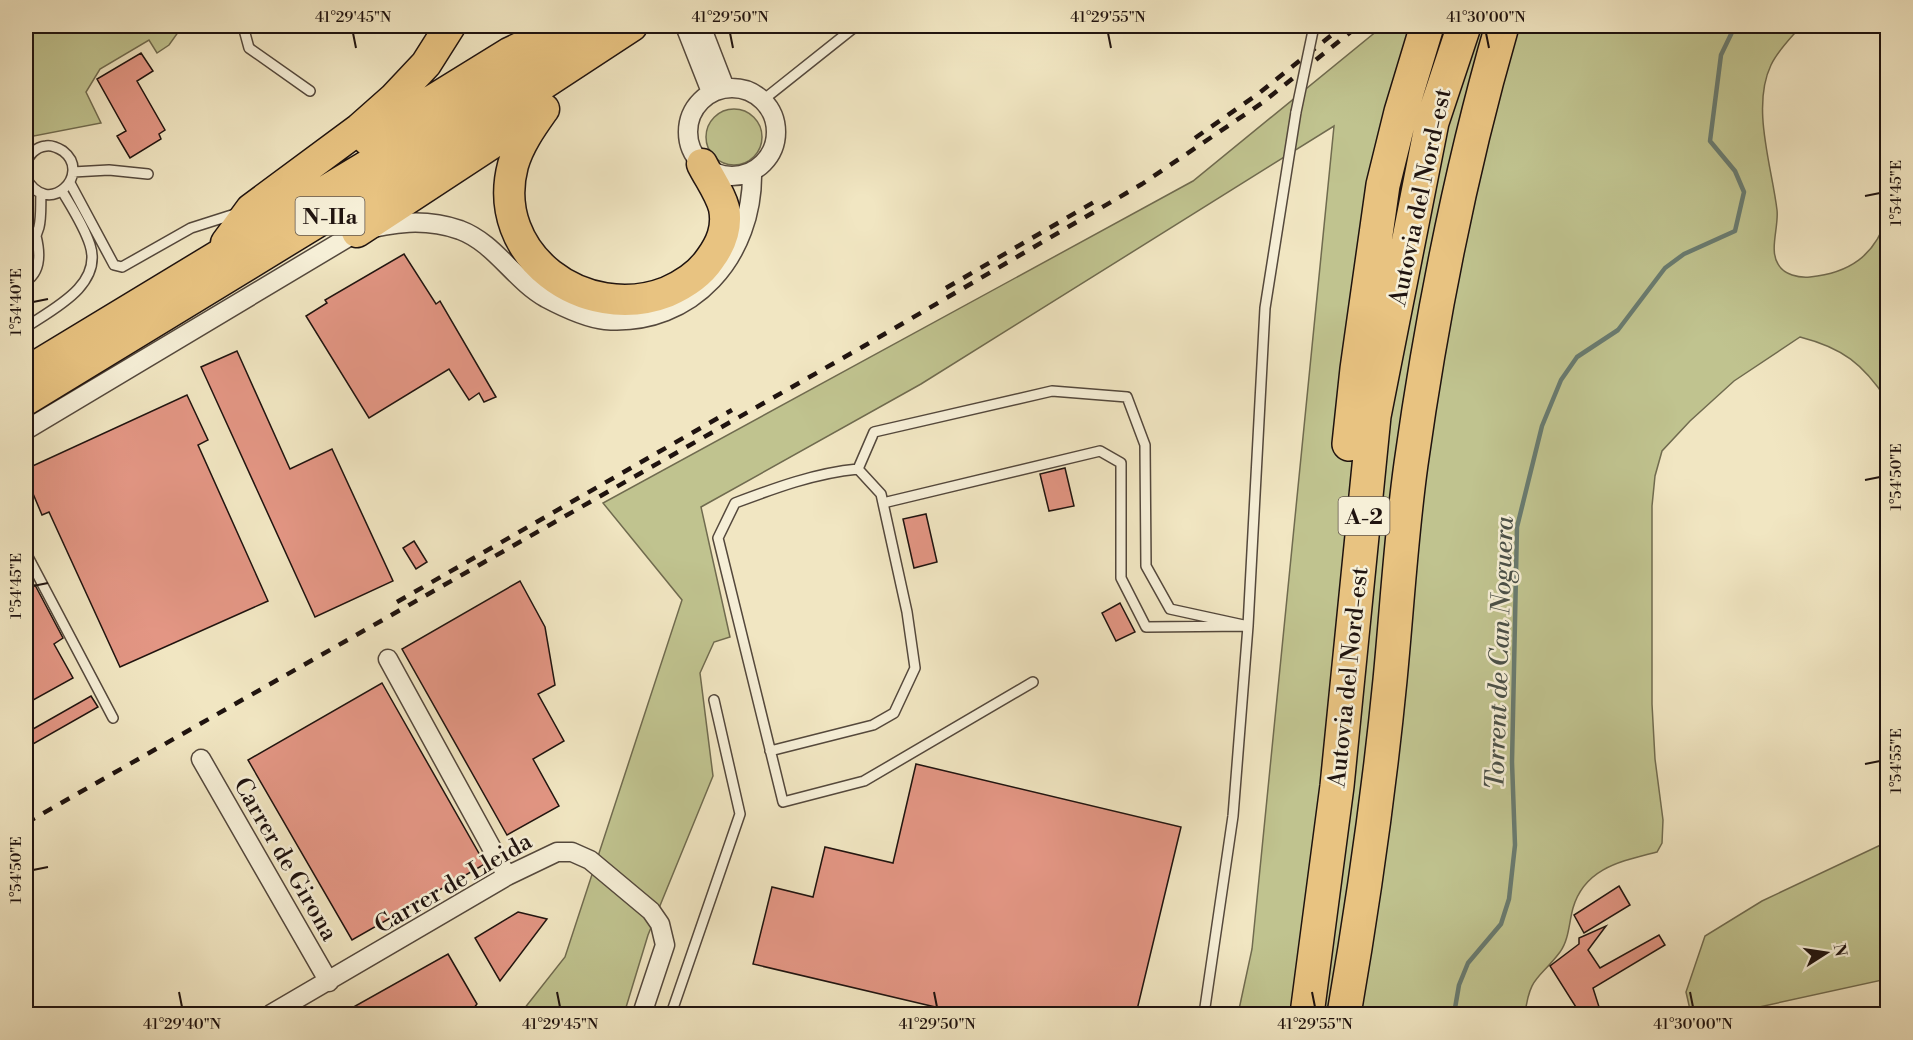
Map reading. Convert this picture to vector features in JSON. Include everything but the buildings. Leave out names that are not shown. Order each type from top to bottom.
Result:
[{"type":"highway","points":[[218,253],[251,209],[359,129],[394,98],[443,38],[458,26]]},
{"type":"highway","points":[[293,177],[365,142],[509,52],[568,26]]},
{"type":"highway","name":"N-IIa","points":[[26,372],[218,253],[497,87],[589,26]]},
{"type":"highway","name":"N-IIa","points":[[26,400],[542,85],[632,26]]},
{"type":"highway","points":[[357,232],[585,81],[650,26]]},
{"type":"highway","points":[[1290,1014],[1306,908],[1357,369],[1383,185],[1401,112],[1427,26]]},
{"type":"highway","points":[[1357,369],[1394,177],[1438,26]]},
{"type":"highway","name":"Autovia del Nord-est","points":[[1307,1014],[1337,786],[1374,416],[1432,122],[1464,26]]},
{"type":"highway","name":"Autovia del Nord-est","points":[[1344,1014],[1361,915],[1418,421],[1437,291],[1464,165],[1502,26]]},
{"type":"highway","points":[[1418,421],[1493,112],[1522,26]]},
{"type":"highway","points":[[544,109],[525,137],[513,164],[510,187],[514,218],[520,236],[535,261],[551,275],[594,297],[625,302],[655,296],[692,278],[706,265],[719,247],[725,229],[724,208],[702,164]]},
{"type":"street","points":[[685,26],[718,90]]},
{"type":"street","points":[[701,26],[718,90]]},
{"type":"street","points":[[744,89],[763,100],[775,122],[775,142],[766,159],[752,171],[733,177],[722,176],[702,164],[689,143],[689,120],[694,108],[718,90],[744,89]]},
{"type":"street","points":[[26,430],[357,232],[409,222],[437,223],[454,229],[491,249],[543,297],[571,310],[604,320],[633,320],[666,312],[690,298],[725,267],[747,217],[752,171]]},
{"type":"street","points":[[388,659],[507,876]]},
{"type":"street","name":"Carrer de Girona","points":[[201,759],[329,982]]},
{"type":"street","name":"Carrer de Lleida","points":[[271,1014],[507,876],[557,852],[572,852],[590,860],[651,911],[660,924],[665,945],[642,1014]]},
{"type":"lane","points":[[243,26],[249,48],[310,92]]},
{"type":"lane","points":[[763,100],[856,26]]},
{"type":"lane","points":[[1204,1014],[1233,816],[1248,626],[1265,308],[1296,112],[1314,26]]},
{"type":"lane","points":[[26,164],[35,150],[45,146],[56,147],[65,153],[71,162],[73,172],[70,183],[62,191],[52,195],[41,194],[31,188],[26,178]]},
{"type":"lane","points":[[73,172],[109,170],[148,174]]},
{"type":"lane","points":[[70,183],[114,265],[122,267],[190,228],[251,209]]},
{"type":"lane","points":[[26,327],[74,296],[91,269],[93,253],[90,243],[62,191]]},
{"type":"lane","points":[[26,281],[38,264],[40,252],[36,236],[41,194]]},
{"type":"lane","points":[[26,244],[36,236]]},
{"type":"lane","points":[[858,470],[874,432],[1052,391],[1127,397],[1145,445],[1146,566],[1170,609],[1248,626]]},
{"type":"lane","points":[[883,503],[1100,451],[1121,463],[1121,578],[1146,627],[1248,626]]},
{"type":"lane","points":[[770,751],[873,725],[894,713],[915,668],[908,612],[881,495],[858,470],[834,471],[773,488],[735,503],[718,537],[770,751],[783,802],[864,781],[1034,681]]},
{"type":"lane","points":[[26,553],[113,718]]},
{"type":"lane","points":[[671,1014],[741,814],[714,700]]},
{"type":"green space","points":[[26,26],[161,26],[179,31],[169,45],[157,53],[149,40],[100,69],[86,92],[101,123],[34,136],[26,121]]},
{"type":"green space","points":[[1383,26],[1801,26],[1781,49],[1771,65],[1765,82],[1763,99],[1765,137],[1777,210],[1775,258],[1781,268],[1797,276],[1824,275],[1848,267],[1868,252],[1882,231],[1887,217],[1887,400],[1878,387],[1851,359],[1828,346],[1800,337],[1734,381],[1690,421],[1662,451],[1655,476],[1652,506],[1652,704],[1655,759],[1663,820],[1662,843],[1657,852],[1607,868],[1586,883],[1573,908],[1563,947],[1536,979],[1527,1001],[1525,1014],[1238,1014],[1252,949],[1334,126],[921,384],[701,507],[730,637],[714,642],[700,673],[713,776],[648,935],[624,1014],[520,1014],[565,957],[682,600],[603,503],[1193,181]]},
{"type":"green space","points":[[734,109],[745,111],[754,117],[760,126],[762,137],[760,148],[754,157],[745,163],[734,165],[723,163],[714,157],[708,148],[706,137],[708,126],[714,117],[723,111]]},
{"type":"green space","points":[[1887,842],[1887,979],[1727,1014],[1691,1014],[1686,992],[1705,936],[1762,901]]},
{"type":"waterway","name":"Torrent de Can Noguera","points":[[1454,1014],[1459,985],[1468,963],[1501,924],[1509,899],[1515,845],[1512,762],[1517,527],[1542,426],[1561,380],[1577,357],[1618,330],[1665,268],[1684,254],[1735,231],[1744,192],[1735,171],[1710,141],[1721,55],[1735,26]]},
{"type":"railway","points":[[1195,138],[1258,94],[1343,26]]},
{"type":"railway","points":[[26,823],[864,346],[1142,184],[1262,103],[1358,26]]},
{"type":"railway","points":[[946,288],[1094,202]]},
{"type":"railway","points":[[397,602],[732,410]]}]
